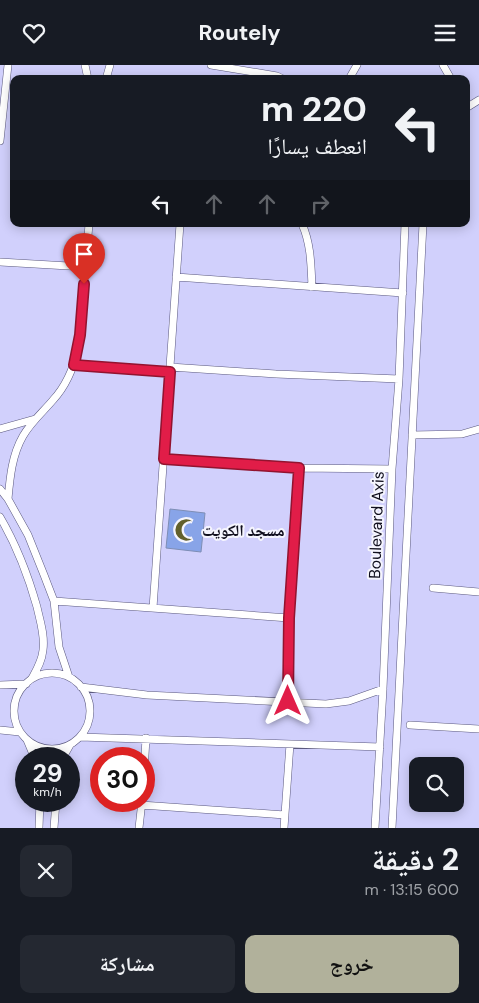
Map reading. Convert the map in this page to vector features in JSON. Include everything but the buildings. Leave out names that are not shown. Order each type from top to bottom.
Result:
[{"type":"street","points":[[0,141],[8,65]]},
{"type":"street","points":[[211,65],[271,75]]},
{"type":"street","points":[[8,499],[10,477],[15,456],[23,436],[35,419],[55,399],[65,385],[74,365],[80,335],[89,227]]},
{"type":"street","points":[[153,608],[180,227]]},
{"type":"street","points":[[303,227],[311,256],[312,287]]},
{"type":"street","name":"Boulevard Axis","points":[[374,828],[383,689],[392,469],[399,379],[405,227]]},
{"type":"street","name":"Boulevard Axis","points":[[392,828],[423,227]]},
{"type":"street","points":[[0,262],[86,267]]},
{"type":"street","points":[[176,277],[402,293]]},
{"type":"street","points":[[74,365],[399,379]]},
{"type":"street","points":[[0,429],[35,419]]},
{"type":"street","points":[[412,435],[462,434],[479,429]]},
{"type":"street","points":[[164,459],[299,468],[392,469]]},
{"type":"street","points":[[288,701],[289,618],[299,468]]},
{"type":"street","points":[[0,489],[8,499],[28,535],[54,601],[59,647],[69,677]]},
{"type":"street","points":[[0,517],[14,541],[29,579],[43,634],[43,650],[39,666],[28,682],[19,692],[15,702],[16,723],[20,732],[27,739],[43,748],[52,749],[70,745],[80,737],[86,728],[90,707],[87,697],[81,687],[69,677],[50,673],[40,675],[28,682],[0,685]]},
{"type":"street","points":[[433,588],[479,592]]},
{"type":"street","points":[[54,601],[289,618]]},
{"type":"street","points":[[81,687],[147,695],[337,703],[383,689]]},
{"type":"street","points":[[410,725],[479,729]]},
{"type":"street","points":[[0,729],[20,732]]},
{"type":"street","points":[[80,737],[380,747]]},
{"type":"street","points":[[145,747],[146,738]]},
{"type":"street","points":[[27,739],[30,747]]},
{"type":"street","points":[[284,828],[290,744]]},
{"type":"street","points":[[155,804],[285,815]]},
{"type":"street","points":[[39,828],[40,812]]},
{"type":"street","points":[[54,828],[55,812]]},
{"type":"street","points":[[140,828],[141,812]]},
{"type":"place","name":"مسجد الكويت","points":[[186,530]]},
{"type":"route","points":[[84,284],[78,352],[74,365],[170,372],[164,459],[299,468],[289,618],[288,701]]}]
